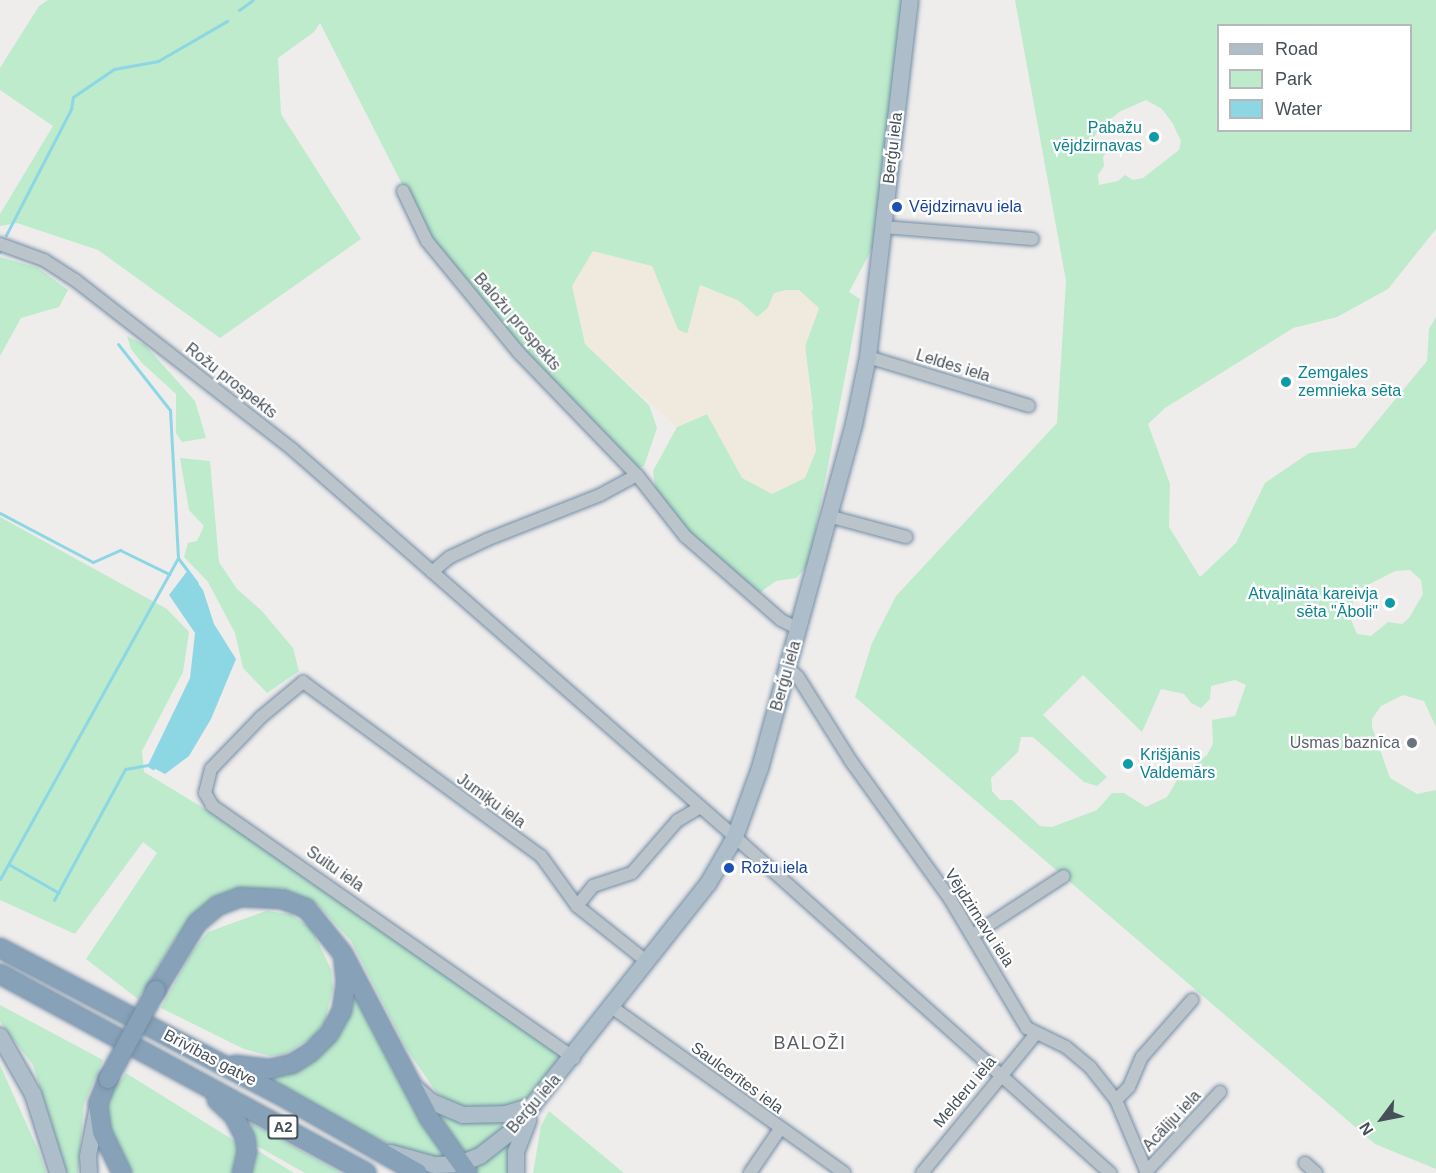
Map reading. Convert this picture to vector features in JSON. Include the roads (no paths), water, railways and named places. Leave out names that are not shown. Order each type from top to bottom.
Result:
[{"type":"highway","points":[[122,1173],[102,1132],[98,1104],[108,1079],[156,990],[197,924],[217,906],[240,897],[282,899],[306,908],[343,954],[410,1084],[464,1168]]},
{"type":"highway","name":"Brīvības gatve","points":[[0,948],[158,1030],[418,1173]]},
{"type":"highway","points":[[158,1030],[176,1034],[248,1069],[265,1070],[292,1064],[311,1052],[329,1034],[342,1011],[346,981],[343,954]]},
{"type":"highway","name":"Brīvības gatve","points":[[0,975],[366,1173]]},
{"type":"highway","points":[[199,1082],[234,1116],[240,1128],[247,1151],[242,1173]]},
{"type":"main road","name":"Berģu iela","points":[[374,1149],[435,1165],[464,1168],[494,1147],[534,1105],[613,1008],[645,960],[708,884],[735,837],[788,668],[831,517],[868,357],[910,0]]},
{"type":"main road","points":[[0,1036],[33,1094],[58,1173]]},
{"type":"main road","points":[[410,1084],[430,1101],[463,1115],[506,1114],[534,1105]]},
{"type":"main road","points":[[89,1173],[88,1156],[98,1104]]},
{"type":"main road","points":[[516,1173],[520,1138],[534,1105]]},
{"type":"street","name":"Baložu prospekts","points":[[403,191],[427,241],[496,326],[638,476]]},
{"type":"street","points":[[884,227],[1033,239]]},
{"type":"street","name":"Rožu prospekts","points":[[0,244],[44,260],[75,280],[292,449],[429,570]]},
{"type":"street","name":"Leldes iela","points":[[868,357],[1029,406]]},
{"type":"street","points":[[799,628],[781,620],[685,536],[638,476],[600,495],[486,540],[429,570],[735,837],[1000,1077],[1110,1173]]},
{"type":"street","points":[[831,517],[906,537]]},
{"type":"street","name":"Vējdzirnavu iela","points":[[788,668],[798,677],[851,761],[973,935],[1035,1035]]},
{"type":"street","name":"Jumiķu iela","points":[[303,682],[541,856],[577,906],[645,960]]},
{"type":"street","name":"Suitu iela","points":[[303,682],[261,717],[211,769],[205,793],[212,805],[574,1058]]},
{"type":"street","points":[[577,906],[593,886],[632,873],[677,821],[700,807]]},
{"type":"street","points":[[973,935],[1064,876]]},
{"type":"street","points":[[1116,1100],[1129,1087],[1142,1057],[1192,1000]]},
{"type":"street","name":"Saulcerītes iela","points":[[613,1008],[844,1173]]},
{"type":"street","points":[[1035,1035],[1066,1047],[1090,1067],[1116,1100],[1147,1172]]},
{"type":"street","name":"Melderu iela","points":[[922,1173],[1035,1035]]},
{"type":"street","name":"Acāliju iela","points":[[1147,1172],[1220,1092]]},
{"type":"street","points":[[750,1173],[780,1129]]},
{"type":"street","points":[[1305,1163],[1316,1173]]},
{"type":"water","points":[[188,570],[203,590],[214,624],[236,659],[211,719],[189,756],[165,774],[148,765],[190,678],[195,633],[169,595]]},
{"type":"waterway","points":[[239,10],[253,0]]},
{"type":"waterway","points":[[6,235],[71,109],[73,97],[114,69],[158,61],[227,21]]},
{"type":"waterway","points":[[118,344],[170,410],[178,558],[197,583]]},
{"type":"waterway","points":[[0,513],[93,562],[120,550],[169,574]]},
{"type":"waterway","points":[[0,879],[178,558]]},
{"type":"waterway","points":[[54,900],[125,769],[148,765],[153,768]]},
{"type":"waterway","points":[[10,865],[59,893]]},
{"type":"place","name":"Pabažu vējdzirnavas","points":[[1154,137]]},
{"type":"place","name":"Vējdzirnavu iela","points":[[897,207]]},
{"type":"place","name":"Zemgales zemnieka sēta","points":[[1286,382]]},
{"type":"place","name":"Atvaļināta kareivja sēta \"Āboli\"","points":[[1390,603]]},
{"type":"place","name":"Usmas baznīca","points":[[1412,743]]},
{"type":"place","name":"Krišjānis Valdemārs","points":[[1128,764]]},
{"type":"place","name":"Rožu iela","points":[[729,868]]},
{"type":"district","name":"BALOŽI","points":[[810,1043]]}]
